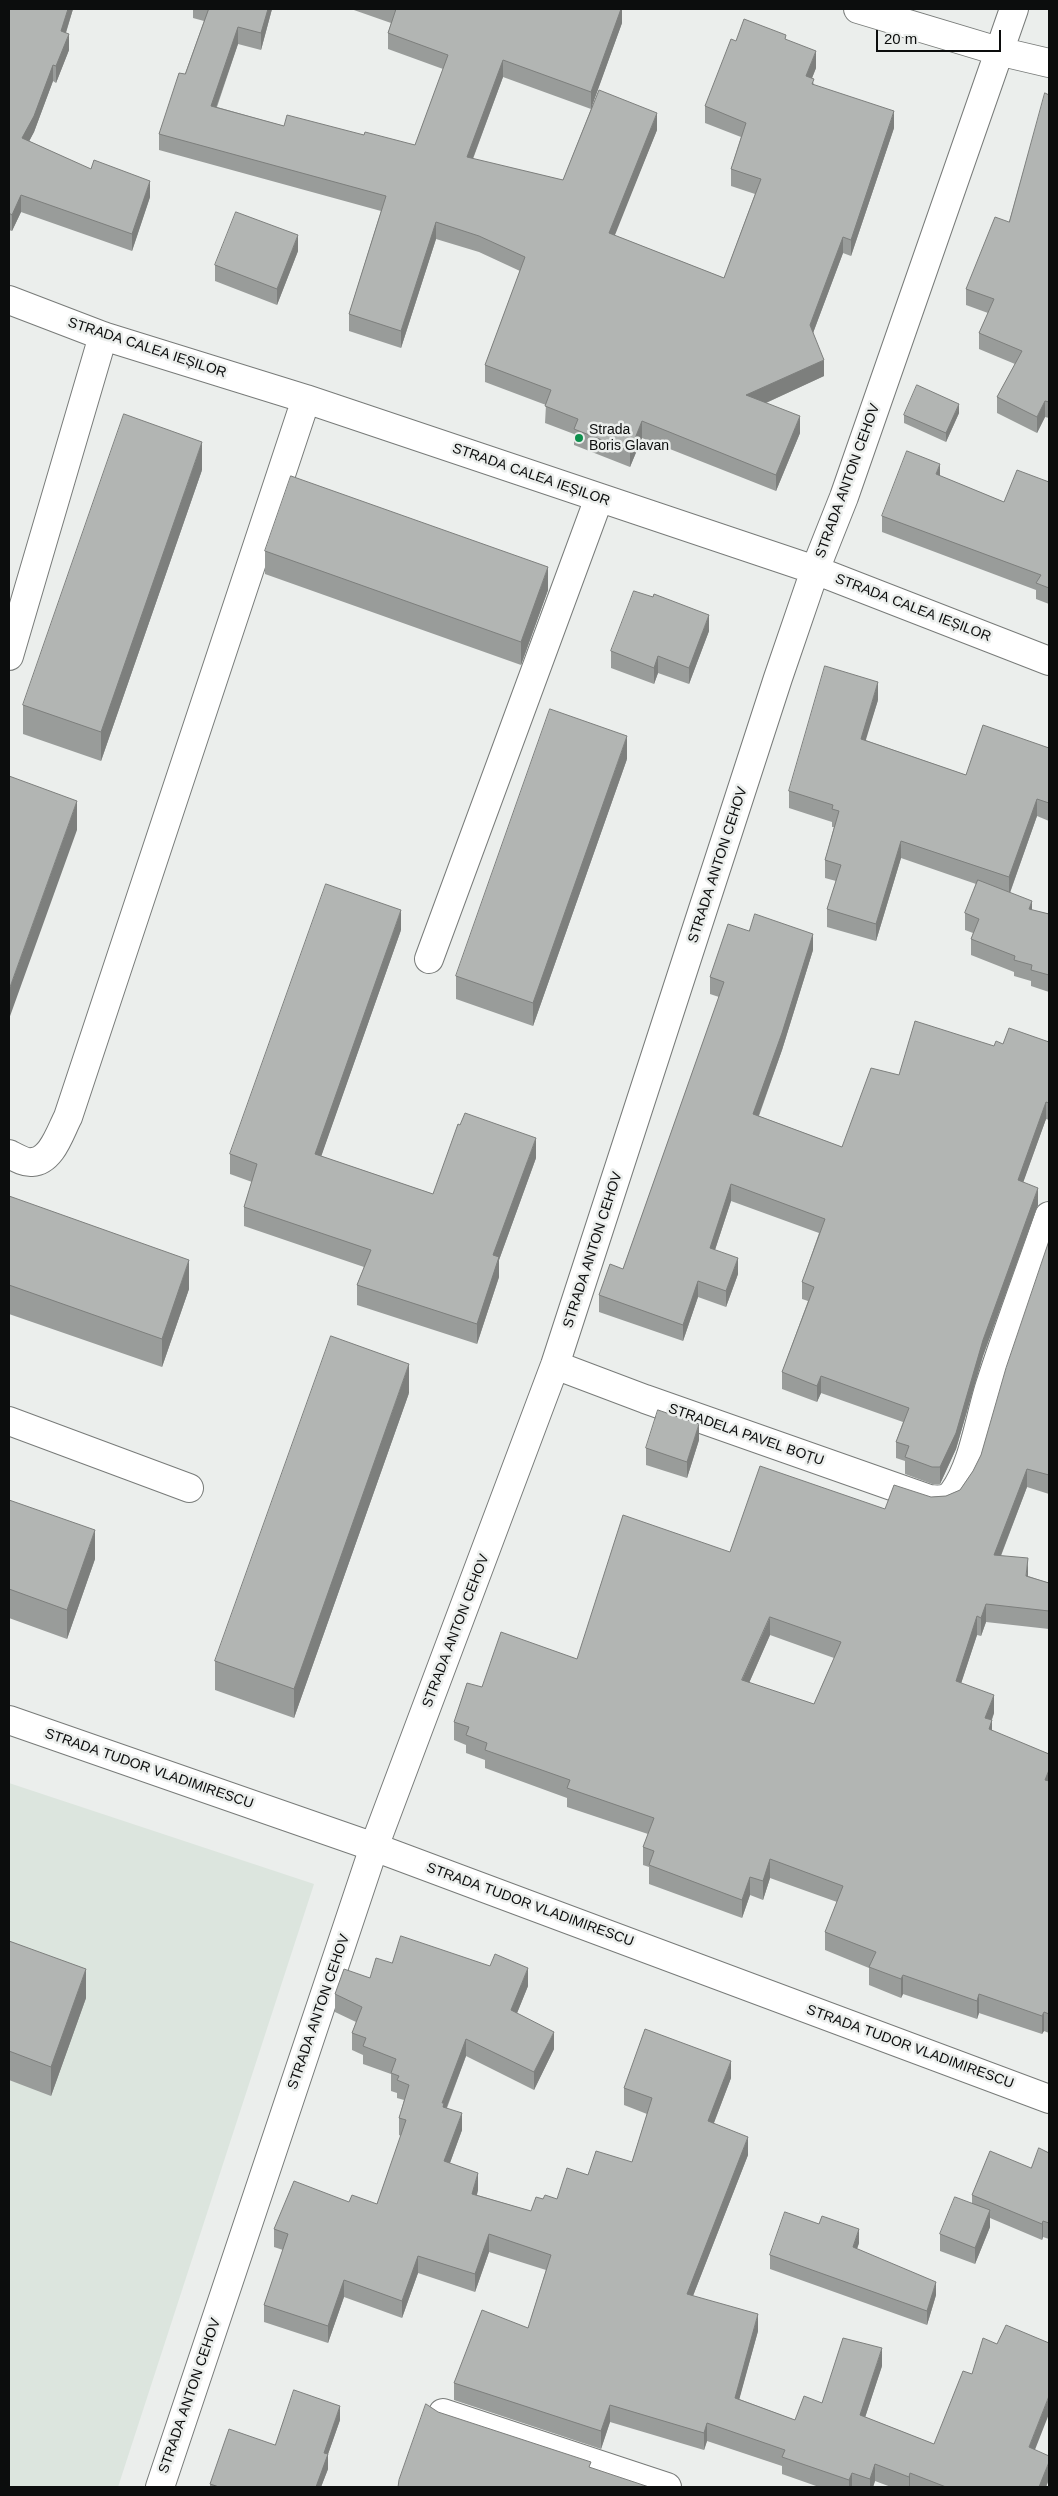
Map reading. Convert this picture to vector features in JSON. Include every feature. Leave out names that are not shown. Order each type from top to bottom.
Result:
[{"type":"street","points":[[858,9],[998,51],[1049,63]]},
{"type":"street","name":"STRADA ANTON CEHOV","points":[[160,2487],[374,1847],[555,1365],[778,678],[815,570],[844,496],[1014,9]]},
{"type":"street","name":"STRADA CALEA IEȘILOR","points":[[9,300],[103,336],[306,399],[815,570],[1049,661]]},
{"type":"street","points":[[9,656],[103,336]]},
{"type":"street","points":[[9,1154],[31,1163],[42,1159],[52,1150],[68,1117],[306,399]]},
{"type":"street","points":[[429,959],[599,498]]},
{"type":"street","name":"STRADELA PAVEL BOȚU","points":[[555,1365],[645,1400],[946,1495],[974,1444],[991,1383],[1049,1216]]},
{"type":"street","points":[[9,1421],[189,1488]]},
{"type":"street","name":"STRADA TUDOR VLADIMIRESCU","points":[[9,1720],[374,1847],[1049,2099]]},
{"type":"street","points":[[444,2413],[667,2487]]},
{"type":"shaded area","points":[[9,1783],[314,1884],[118,2487],[9,2487]]},
{"type":"building","points":[[9,9],[68,9],[61,31],[69,34],[56,66],[53,65],[34,116],[22,138],[91,169],[94,160],[150,181],[132,234],[21,195],[12,215],[9,213]]},
{"type":"building","points":[[209,9],[268,9],[261,33],[238,27],[211,106],[284,126],[287,115],[364,135],[365,132],[415,145],[448,55],[388,33],[396,9],[621,9],[591,92],[503,60],[467,157],[563,180],[599,90],[657,113],[609,233],[724,278],[761,179],[731,169],[746,123],[705,106],[731,39],[736,41],[744,19],[786,35],[785,39],[816,51],[806,76],[814,79],[812,84],[894,111],[851,240],[843,237],[810,325],[824,360],[746,395],[800,416],[776,475],[642,421],[630,451],[574,429],[578,419],[545,406],[551,390],[485,365],[525,257],[479,236],[436,222],[401,331],[349,314],[386,196],[159,134],[179,73],[185,74]]},
{"type":"building","points":[[1045,93],[1049,95],[1049,402],[1045,401],[1037,417],[997,397],[1022,351],[979,333],[994,299],[966,289],[995,217],[1009,222]]},
{"type":"building","points":[[236,212],[298,235],[277,289],[215,265]]},
{"type":"building","points":[[917,385],[959,404],[946,433],[904,415]]},
{"type":"building","points":[[124,414],[202,442],[101,732],[23,705]]},
{"type":"building","points":[[907,451],[940,464],[936,474],[1004,502],[1017,470],[1049,482],[1049,588],[1036,583],[1041,575],[882,516]]},
{"type":"building","points":[[291,476],[548,567],[521,642],[265,551]]},
{"type":"building","points":[[634,591],[653,597],[654,594],[709,615],[689,668],[658,656],[654,668],[611,651]]},
{"type":"building","points":[[825,666],[878,682],[861,739],[966,775],[983,725],[1049,748],[1049,803],[1037,799],[1009,877],[901,841],[876,924],[827,909],[841,865],[825,860],[839,811],[832,809],[833,805],[789,791]]},
{"type":"building","points":[[550,709],[627,736],[533,1003],[456,976]]},
{"type":"building","points":[[9,776],[77,801],[9,990]]},
{"type":"building","points":[[978,880],[1032,901],[1029,909],[1049,914],[1049,975],[1031,970],[1032,965],[1014,960],[1015,956],[971,939],[979,919],[965,913]]},
{"type":"building","points":[[326,884],[401,910],[315,1154],[433,1194],[458,1124],[460,1125],[465,1113],[536,1138],[493,1255],[499,1257],[477,1324],[357,1285],[371,1250],[244,1207],[257,1164],[230,1154]]},
{"type":"building","points":[[755,914],[813,934],[782,1033],[753,1114],[842,1147],[871,1068],[899,1075],[915,1021],[994,1046],[996,1041],[1003,1044],[1009,1028],[1049,1042],[1049,1103],[1046,1102],[1018,1180],[1038,1188],[983,1340],[956,1433],[940,1467],[932,1467],[905,1457],[909,1446],[896,1442],[909,1408],[821,1376],[817,1386],[782,1372],[814,1287],[802,1282],[825,1219],[731,1184],[710,1248],[738,1258],[726,1291],[698,1281],[683,1325],[599,1295],[610,1264],[623,1269],[724,982],[710,977],[728,924],[749,931]]},
{"type":"building","points":[[9,1196],[189,1260],[162,1339],[9,1285]]},
{"type":"building","points":[[1049,1241],[1049,1475],[1027,1469],[994,1555],[1028,1558],[1026,1576],[1049,1583],[1049,1611],[986,1604],[981,1618],[977,1616],[956,1681],[994,1695],[985,1718],[992,1720],[989,1729],[1049,1754],[1049,1770],[1045,1780],[1049,1781],[1049,2014],[1044,2012],[1042,2016],[979,1994],[977,2001],[903,1975],[901,1979],[869,1967],[876,1952],[825,1932],[843,1886],[770,1859],[763,1881],[750,1877],[742,1900],[649,1865],[654,1851],[643,1847],[654,1818],[567,1788],[570,1780],[485,1750],[487,1743],[466,1735],[469,1727],[454,1722],[467,1683],[482,1687],[501,1632],[577,1659],[623,1515],[730,1552],[760,1466],[885,1509],[894,1485],[931,1497],[946,1496],[960,1490],[981,1455],[1006,1368]],"holes":[[[770,1617],[841,1642],[814,1704],[742,1680]]]},
{"type":"building","points":[[331,1336],[409,1364],[294,1689],[215,1661]]},
{"type":"building","points":[[658,1410],[699,1424],[687,1462],[646,1448]]},
{"type":"building","points":[[9,1500],[95,1530],[67,1610],[9,1589]]},
{"type":"building","points":[[401,1936],[490,1966],[495,1954],[528,1968],[511,2010],[554,2032],[534,2072],[466,2039],[442,2103],[444,2103],[443,2107],[462,2113],[444,2161],[478,2173],[472,2194],[531,2211],[536,2197],[543,2199],[545,2195],[557,2199],[567,2168],[588,2175],[596,2151],[632,2162],[652,2098],[624,2088],[645,2029],[731,2061],[708,2121],[748,2137],[687,2294],[758,2314],[735,2398],[795,2420],[804,2396],[822,2403],[843,2338],[882,2348],[860,2415],[934,2444],[963,2371],[972,2374],[983,2338],[997,2344],[1006,2325],[1049,2343],[1049,2396],[1029,2447],[1049,2456],[1049,2462],[1039,2487],[946,2487],[910,2473],[909,2477],[875,2464],[870,2479],[852,2473],[849,2480],[782,2457],[785,2450],[707,2423],[704,2433],[610,2405],[601,2431],[454,2383],[482,2310],[528,2328],[551,2255],[489,2234],[475,2274],[418,2256],[402,2301],[344,2280],[328,2326],[264,2305],[288,2234],[274,2229],[294,2181],[349,2202],[352,2195],[377,2204],[406,2120],[399,2118],[409,2085],[397,2080],[399,2076],[391,2073],[396,2059],[363,2046],[366,2038],[352,2033],[362,2007],[335,1994],[344,1969],[370,1978],[376,1958],[392,1963]]},
{"type":"building","points":[[9,1941],[86,1969],[51,2067],[9,2051]]},
{"type":"building","points":[[1039,2148],[1049,2153],[1049,2223],[1043,2221],[1042,2224],[972,2195],[990,2151],[1031,2168]]},
{"type":"building","points":[[955,2197],[990,2210],[975,2248],[940,2234]]},
{"type":"building","points":[[785,2212],[819,2224],[822,2216],[859,2229],[853,2247],[936,2282],[927,2311],[770,2255]]},
{"type":"building","points":[[294,2390],[340,2406],[324,2453],[328,2454],[316,2487],[219,2487],[210,2484],[229,2429],[275,2445]]},
{"type":"building","points":[[426,2404],[438,2412],[591,2462],[589,2467],[649,2487],[398,2487]]},
{"type":"place","name":"Strada Boris Glavan","points":[[579,438]]}]
